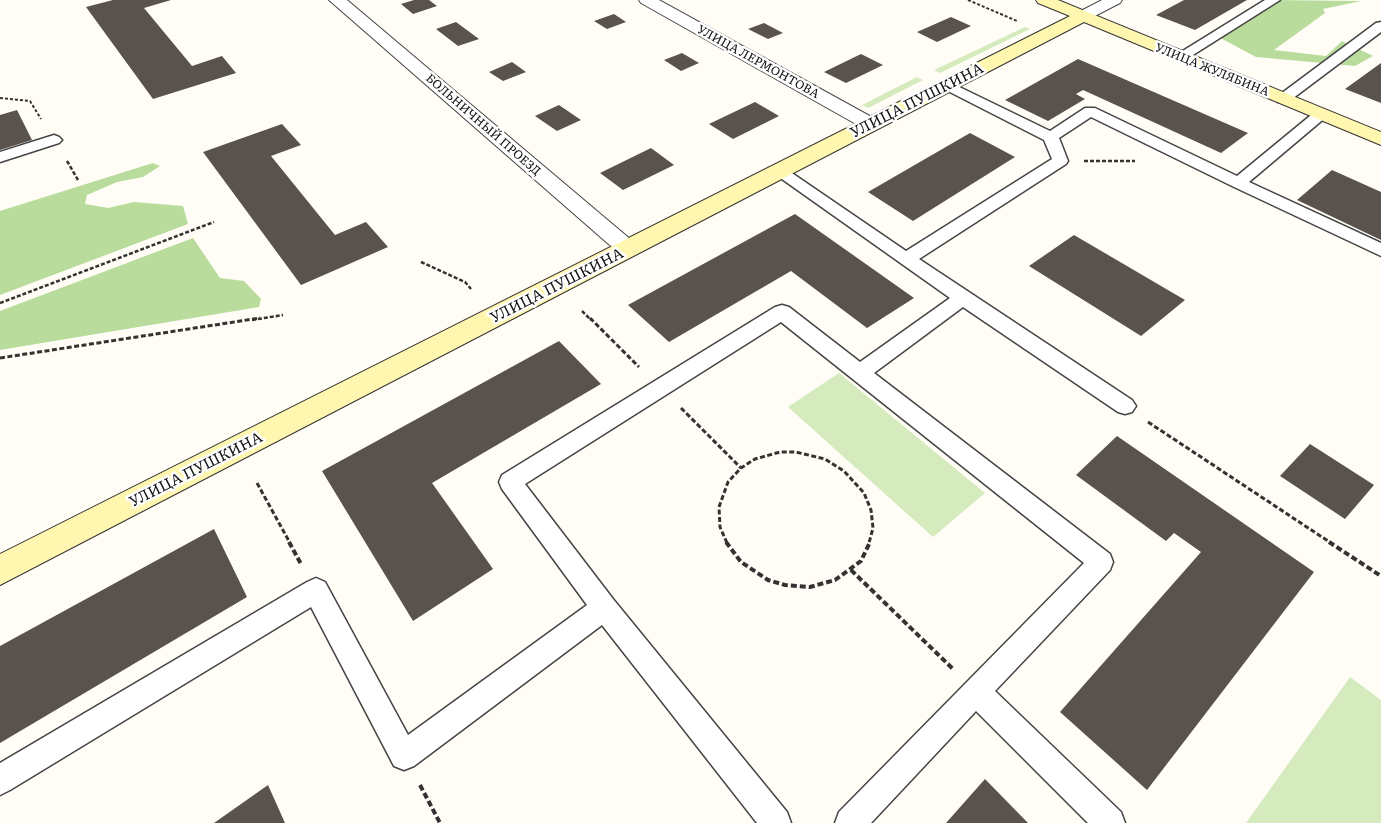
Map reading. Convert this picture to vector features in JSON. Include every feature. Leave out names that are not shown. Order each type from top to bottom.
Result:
[{"type":"main road","name":"УЛИЦА ЖУЛЯБИНА","points":[[1044,0],[1381,139]]},
{"type":"main road","name":"УЛИЦА ПУШКИНА","points":[[0,570],[1082,16]]},
{"type":"street","name":"БОЛЬНИЧНЫЙ ПРОЕЗД","points":[[337,0],[628,249]]},
{"type":"street","name":"УЛИЦА ЛЕРМОНТОВА","points":[[647,0],[870,124]]},
{"type":"street","name":"УЛИЦА ПУШКИНА","points":[[1082,16],[1114,0]]},
{"type":"lane","points":[[1180,57],[1274,0]]},
{"type":"lane","points":[[1283,99],[1381,26]]},
{"type":"lane","points":[[906,259],[1060,161],[1050,137],[947,85]]},
{"type":"lane","points":[[1050,137],[1090,112],[1381,250]]},
{"type":"lane","points":[[1238,183],[1321,114]]},
{"type":"lane","points":[[0,157],[54,140]]},
{"type":"lane","points":[[780,172],[963,298],[1125,406]]},
{"type":"lane","points":[[859,373],[963,298]]},
{"type":"lane","points":[[776,823],[604,608],[510,482],[782,312],[1101,562],[850,823]]},
{"type":"lane","points":[[0,780],[316,590],[404,756],[604,608]]},
{"type":"lane","points":[[977,693],[1110,823]]},
{"type":"path","points":[[0,303],[214,222]]},
{"type":"path","points":[[421,262],[465,282],[471,289]]},
{"type":"path","points":[[0,358],[283,315]]},
{"type":"path","points":[[1125,406],[1381,576]]},
{"type":"path","points":[[780,452],[796,452],[825,459],[844,470],[864,493],[872,510],[873,528],[868,548],[860,561],[851,570],[835,580],[810,587],[785,585],[768,580],[740,562],[724,539],[720,527],[719,507],[728,482],[741,468],[755,459],[780,452]]},
{"type":"path","points":[[258,483],[316,590]]},
{"type":"path","points":[[851,570],[977,693]]},
{"type":"path","points":[[404,756],[440,823]]},
{"type":"green space","points":[[1269,0],[1361,1],[1323,9],[1325,13],[1274,50],[1326,56],[1342,41],[1373,56],[1355,66],[1256,57],[1209,32],[1226,29]]},
{"type":"green space","points":[[1025,27],[1030,29],[940,73],[934,70]]},
{"type":"green space","points":[[917,77],[923,80],[868,108],[862,105]]},
{"type":"green space","points":[[153,163],[160,166],[143,177],[117,182],[87,195],[85,204],[108,208],[134,202],[183,206],[188,224],[0,295],[0,211]]},
{"type":"green space","points":[[193,238],[220,278],[244,281],[261,299],[259,307],[0,350],[0,311]]},
{"type":"green space","points":[[839,373],[985,493],[933,537],[788,407]]},
{"type":"green space","points":[[1350,677],[1381,700],[1381,823],[1246,823]]},
{"type":"building","points":[[113,0],[171,0],[144,8],[192,66],[222,56],[236,73],[153,99],[86,7]]},
{"type":"building","points":[[414,0],[429,0],[437,6],[413,14],[401,4]]},
{"type":"building","points":[[1184,0],[1247,0],[1195,30],[1156,15]]},
{"type":"building","points":[[614,14],[626,22],[607,29],[594,21]]},
{"type":"building","points":[[951,17],[971,26],[937,42],[917,32]]},
{"type":"building","points":[[456,22],[479,39],[458,46],[436,29]]},
{"type":"building","points":[[764,23],[783,33],[768,39],[748,29]]},
{"type":"building","points":[[682,53],[699,63],[681,71],[664,60]]},
{"type":"building","points":[[861,54],[883,65],[846,83],[824,72]]},
{"type":"building","points":[[1078,59],[1248,133],[1221,153],[1083,90],[1076,94],[1085,99],[1048,121],[1005,100]]},
{"type":"building","points":[[512,62],[526,72],[503,81],[489,72]]},
{"type":"building","points":[[1381,63],[1381,103],[1345,89]]},
{"type":"building","points":[[755,102],[779,116],[733,139],[709,124]]},
{"type":"building","points":[[559,105],[581,120],[557,131],[535,116]]},
{"type":"building","points":[[17,110],[32,140],[0,150],[0,115]]},
{"type":"building","points":[[282,124],[301,145],[271,156],[335,235],[366,222],[388,247],[301,285],[203,152]]},
{"type":"building","points":[[970,133],[1015,157],[913,221],[868,192]]},
{"type":"building","points":[[651,148],[674,165],[623,190],[600,173]]},
{"type":"building","points":[[1332,170],[1381,192],[1381,240],[1297,200]]},
{"type":"building","points":[[795,214],[914,298],[867,328],[791,271],[669,342],[628,305]]},
{"type":"building","points":[[1074,235],[1185,300],[1141,336],[1029,266]]},
{"type":"building","points":[[559,341],[601,384],[432,483],[493,569],[413,621],[322,471]]},
{"type":"building","points":[[1117,436],[1314,572],[1147,790],[1060,712],[1201,552],[1174,533],[1166,541],[1076,475]]},
{"type":"building","points":[[1310,444],[1374,485],[1345,519],[1280,476]]},
{"type":"building","points":[[214,529],[247,597],[0,743],[0,646]]},
{"type":"building","points":[[985,779],[1028,823],[946,823]]},
{"type":"building","points":[[268,785],[285,823],[214,823]]}]
